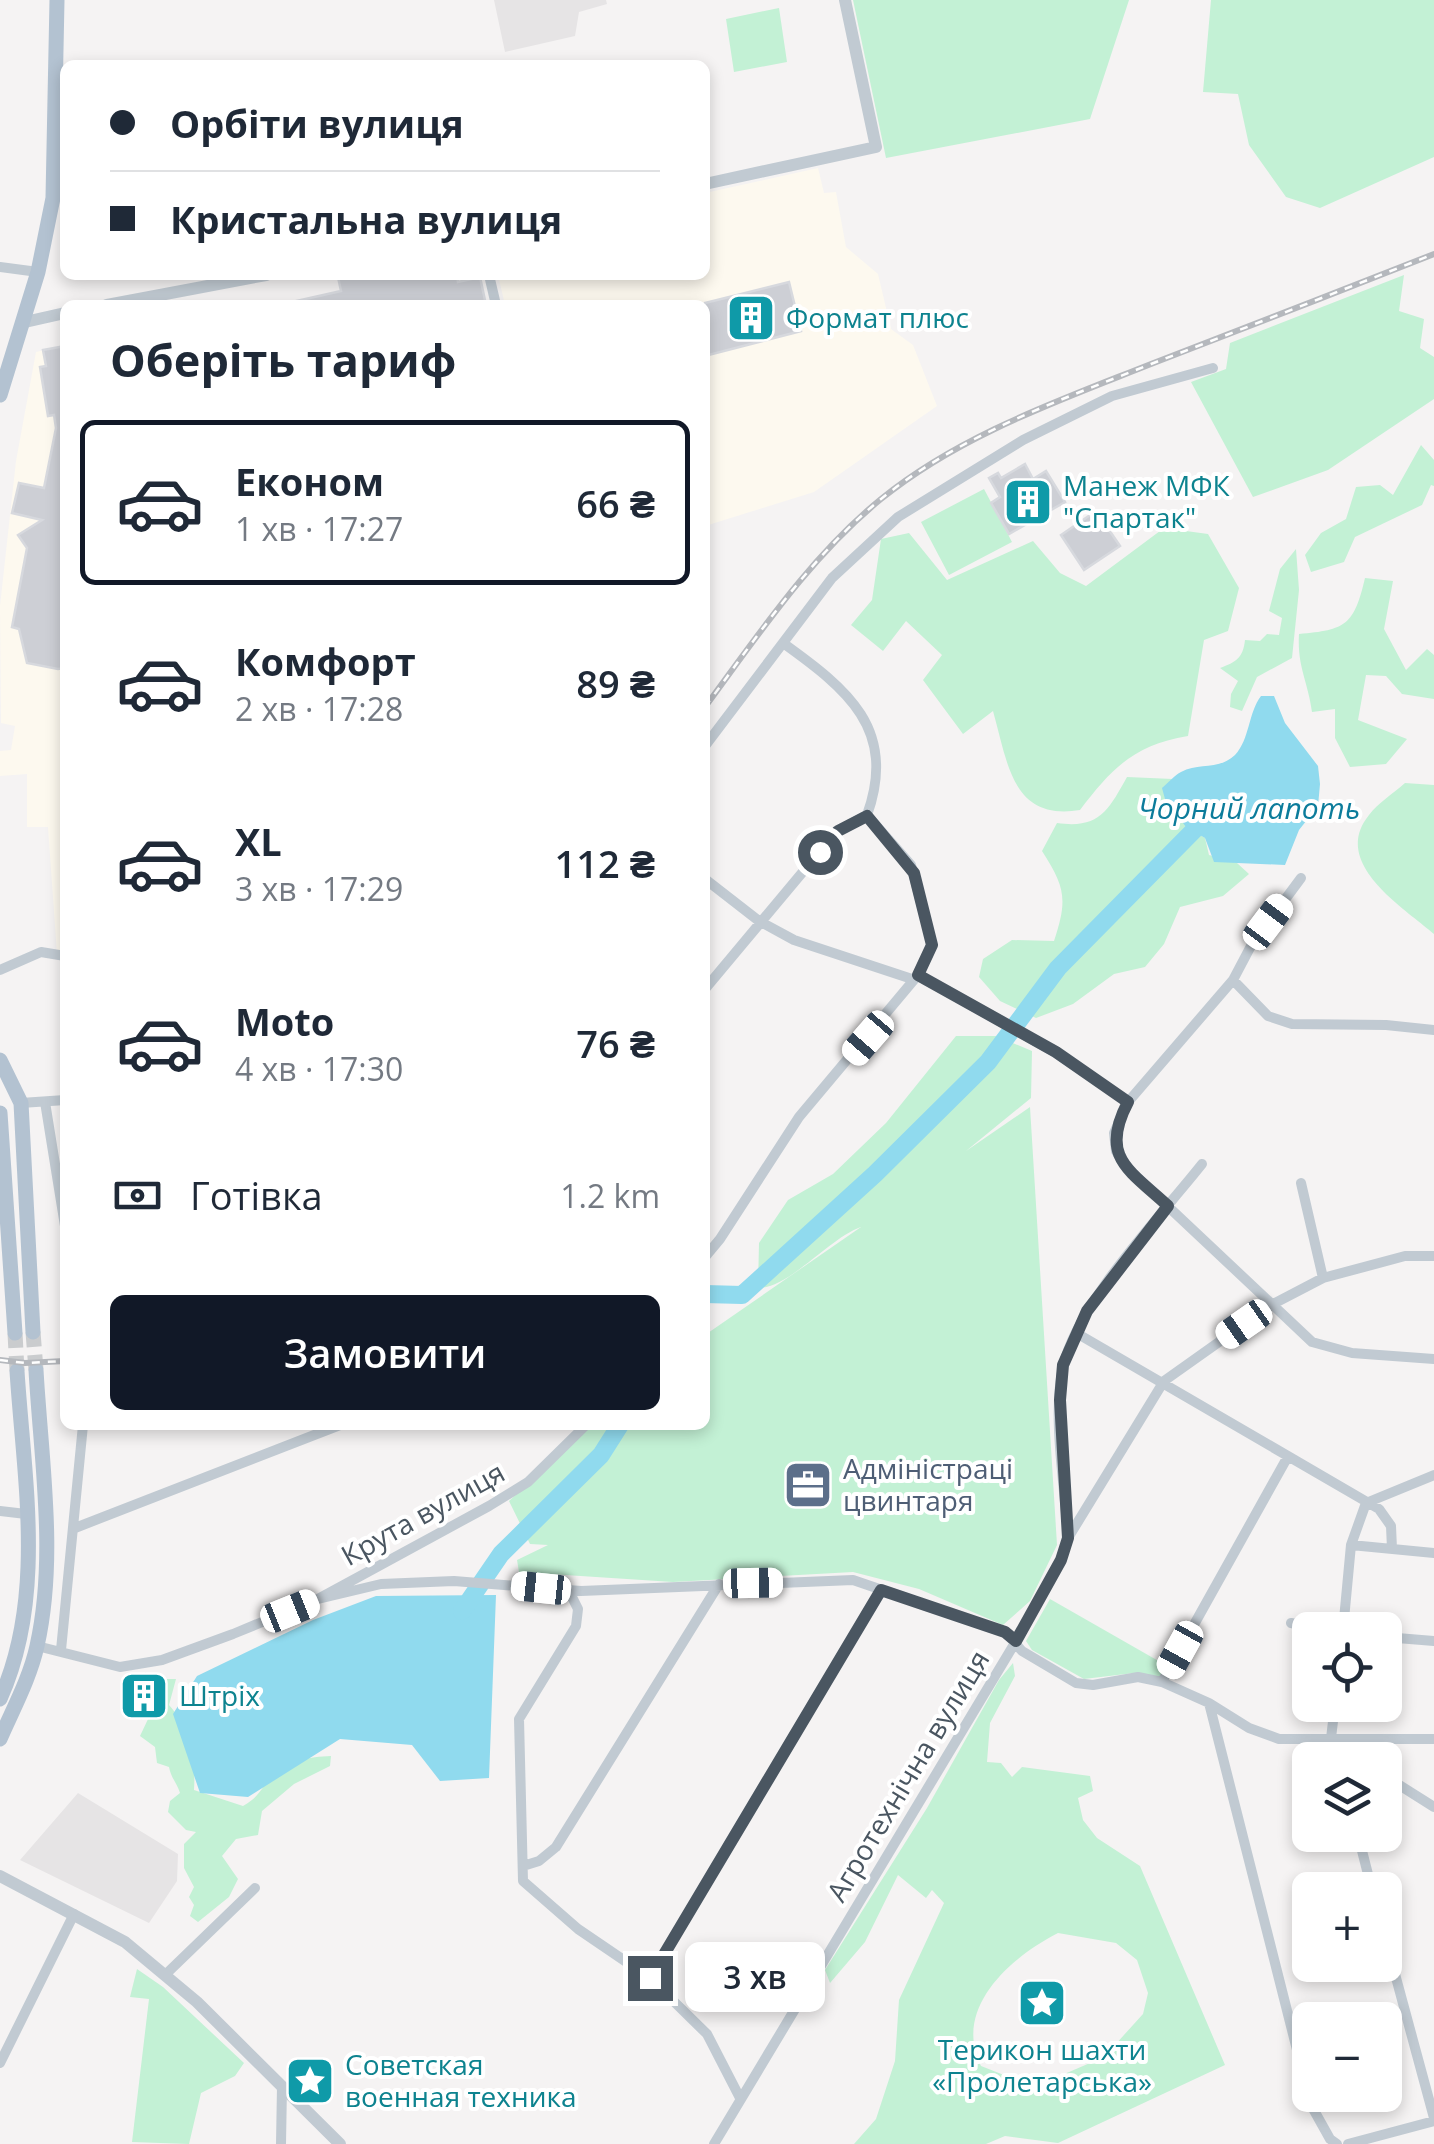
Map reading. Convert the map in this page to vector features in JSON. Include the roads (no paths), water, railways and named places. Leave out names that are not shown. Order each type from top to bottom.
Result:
[{"type":"main road","points":[[0,395],[38,272],[53,198],[57,0]]},
{"type":"main road","points":[[0,1060],[20,1103],[34,1332]]},
{"type":"main road","points":[[0,1105],[14,1104],[22,1122]]},
{"type":"main road","points":[[0,1113],[15,1334]]},
{"type":"main road","points":[[0,1738],[37,1646],[46,1538],[36,1370]]},
{"type":"main road","points":[[0,1699],[21,1642],[28,1580],[18,1371]]},
{"type":"street","points":[[710,183],[876,147],[845,0]]},
{"type":"street","points":[[0,267],[38,272]]},
{"type":"street","points":[[134,300],[240,280]]},
{"type":"street","points":[[24,322],[60,315]]},
{"type":"street","points":[[710,739],[850,559],[898,517],[1023,440],[1112,396],[1213,368]]},
{"type":"street","points":[[710,983],[838,831],[867,816],[878,770],[874,739],[839,683],[783,643]]},
{"type":"street","points":[[710,1250],[799,1117],[868,1038],[915,977],[932,945],[914,873],[867,816]]},
{"type":"street","points":[[1301,878],[1252,944],[1233,980],[1132,1098],[1114,1133],[1120,1160],[1312,1342],[1332,1350],[1434,1359]]},
{"type":"street","points":[[710,883],[759,922],[794,940],[915,977],[1056,1052],[1132,1098]]},
{"type":"street","points":[[0,970],[41,952],[60,955]]},
{"type":"street","points":[[1233,980],[1268,1016],[1280,1021],[1434,1030]]},
{"type":"street","points":[[20,1103],[60,1100]]},
{"type":"street","points":[[44,1102],[60,1196]]},
{"type":"street","points":[[1068,1538],[1060,1400],[1063,1365],[1087,1311],[1202,1164]]},
{"type":"street","points":[[1301,1182],[1323,1278]]},
{"type":"street","name":"Агротехнічна вулиця","points":[[714,2144],[1016,1641],[1061,1560],[1068,1538],[1164,1381],[1271,1305],[1323,1278],[1404,1256],[1434,1256]]},
{"type":"street","points":[[1078,1334],[1164,1381],[1386,1516],[1392,1526],[1392,1548]]},
{"type":"street","points":[[62,1650],[83,1430]]},
{"type":"street","points":[[75,1528],[327,1430]]},
{"type":"street","name":"Крута вулиця","points":[[37,1646],[120,1667],[162,1660],[318,1599],[528,1482],[581,1430]]},
{"type":"street","points":[[1162,1682],[1287,1458]]},
{"type":"street","points":[[1345,1612],[1352,1545],[1366,1503],[1434,1474]]},
{"type":"street","points":[[0,1511],[26,1514]]},
{"type":"street","points":[[1352,1545],[1434,1553]]},
{"type":"street","points":[[318,1599],[381,1584],[454,1581],[569,1590],[853,1580],[1005,1632],[1022,1650],[1076,1683],[1093,1685],[1138,1677],[1162,1682],[1249,1728],[1280,1739],[1434,1739]]},
{"type":"street","points":[[522,1866],[539,1861],[556,1847],[719,1584]]},
{"type":"street","points":[[569,1590],[578,1608],[578,1620],[519,1719],[523,1881],[578,1929],[650,1978],[707,2034],[740,2098]]},
{"type":"street","points":[[650,1978],[881,1590]]},
{"type":"street","points":[[1402,1638],[1434,1641]]},
{"type":"street","points":[[1210,1704],[1310,2105],[1334,2142]]},
{"type":"street","points":[[1332,1742],[1333,1722]]},
{"type":"street","points":[[1331,1738],[1337,1742]]},
{"type":"street","points":[[1402,1787],[1434,1807]]},
{"type":"street","points":[[0,1876],[125,1942],[165,1975],[340,2144]]},
{"type":"street","points":[[165,1975],[255,1888]]},
{"type":"street","points":[[0,2062],[74,1914]]},
{"type":"street","points":[[1348,2144],[1434,2120],[1397,1982]]},
{"type":"street","points":[[281,2144],[282,2086]]},
{"type":"water","name":"Чорний лапоть","points":[[1261,696],[1274,696],[1285,723],[1318,766],[1318,806],[1299,830],[1285,865],[1214,862],[1205,838],[1186,827],[1165,799],[1162,788],[1181,772],[1222,763],[1235,755]]},
{"type":"water","points":[[496,1595],[489,1778],[440,1781],[412,1745],[340,1739],[248,1797],[200,1793],[173,1714],[197,1676],[313,1620],[376,1596]]},
{"type":"waterway","points":[[710,1294],[742,1295],[875,1174],[988,1062],[1058,968],[1210,814]]},
{"type":"waterway","points":[[462,1611],[501,1554],[601,1455],[617,1430]]},
{"type":"tunnel","points":[[33,1332],[36,1370]]},
{"type":"tunnel","points":[[15,1333],[17,1371]]},
{"type":"railway","points":[[710,700],[787,597],[831,546],[881,499],[943,456],[1046,406],[1434,254]]},
{"type":"railway","points":[[0,1360],[60,1361]]},
{"type":"place","name":"Формат плюс","points":[[751,318]]},
{"type":"place","name":"Манеж МФК \"Спартак\"","points":[[1028,502]]},
{"type":"place","name":"Адміністраці цвинтаря","points":[[808,1485]]},
{"type":"place","name":"Штріх","points":[[144,1696]]},
{"type":"place","name":"Терикон шахти «Пролетарська»","points":[[1042,2003]]},
{"type":"place","name":"Советская военная техника","points":[[310,2081]]}]
